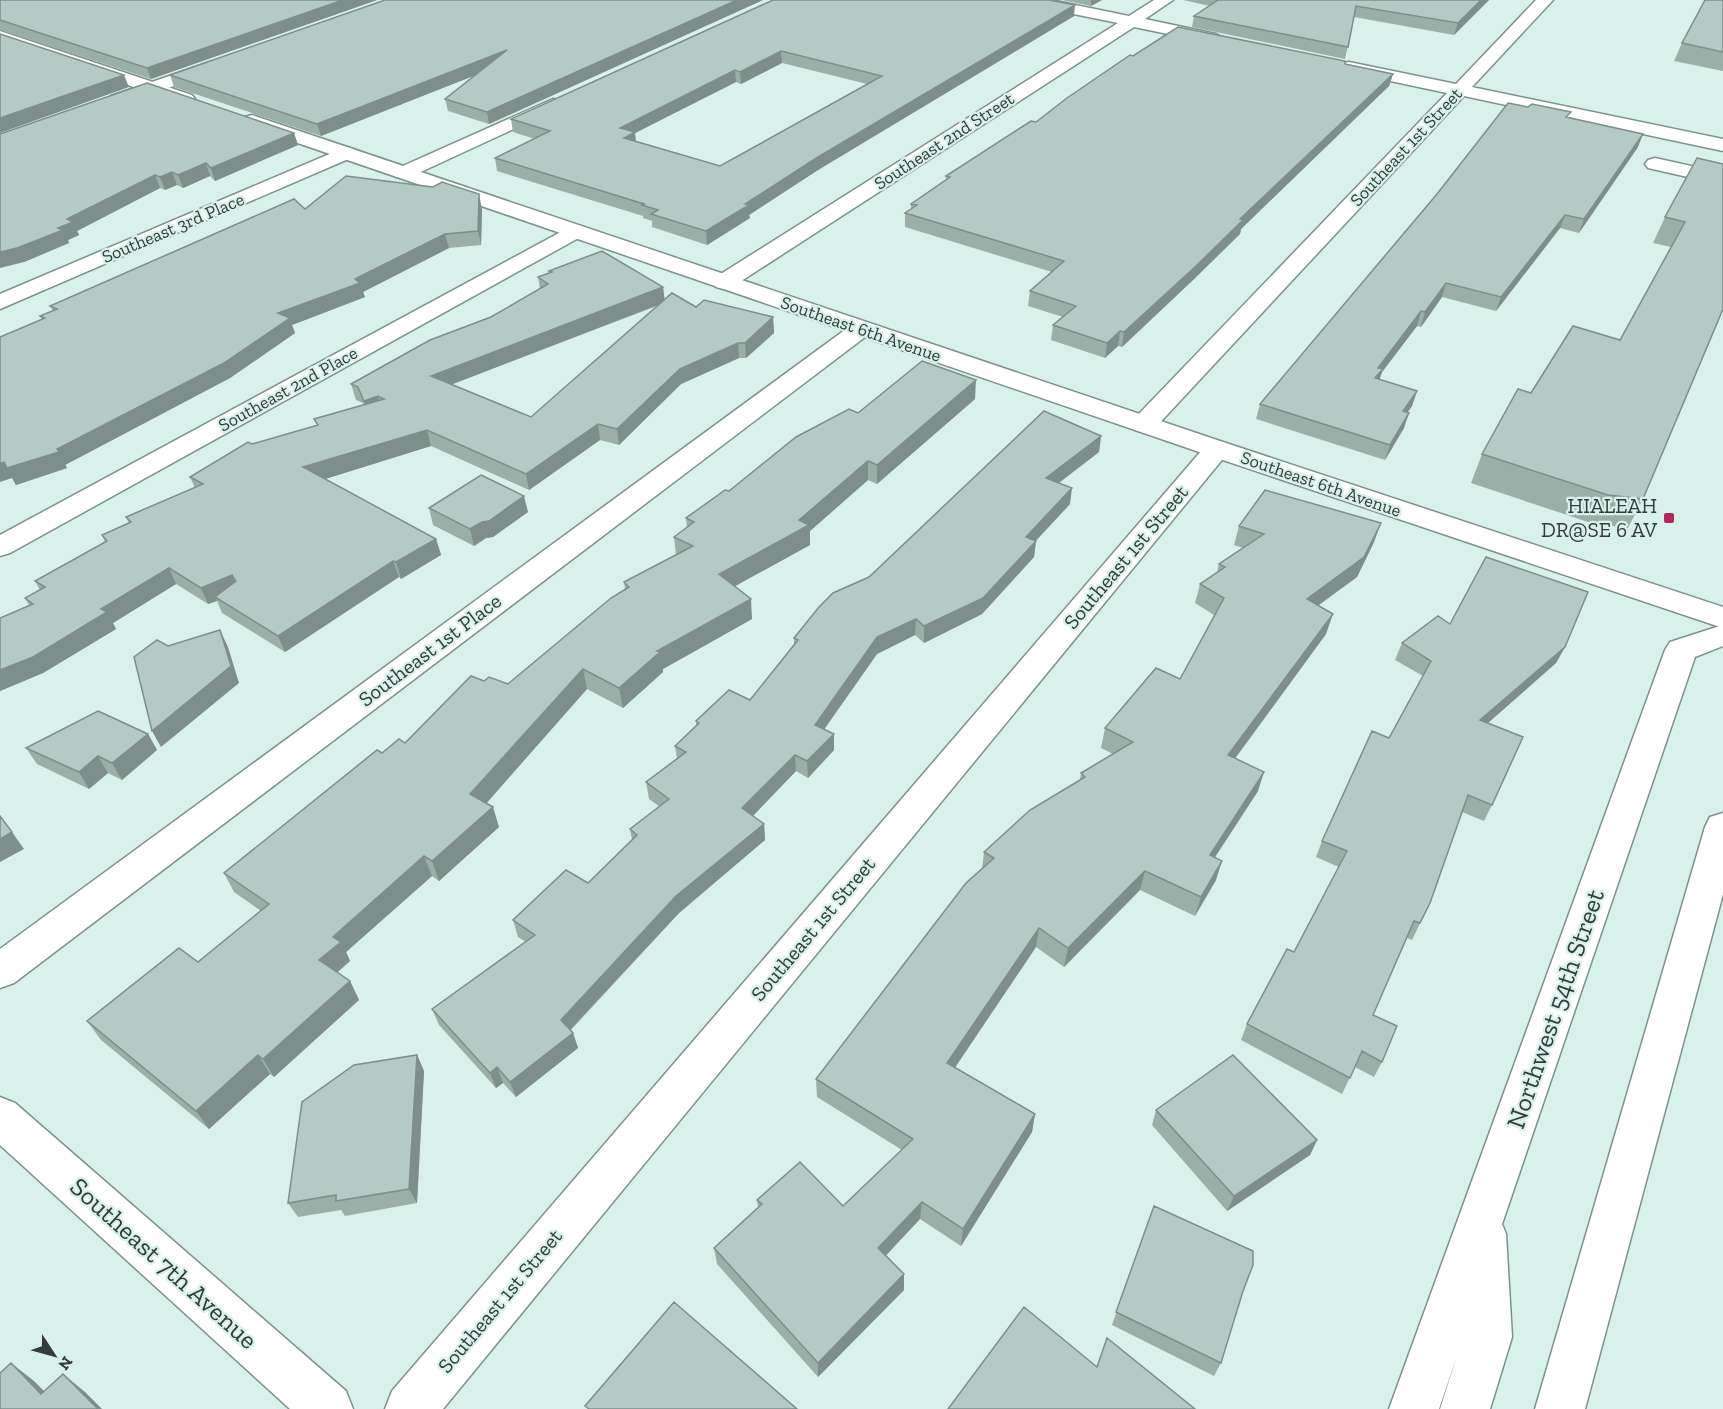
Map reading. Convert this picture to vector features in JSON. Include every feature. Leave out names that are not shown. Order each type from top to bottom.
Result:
[{"type":"street","points":[[1029,0],[1233,43]]},
{"type":"street","name":"Southeast 2nd Street","points":[[724,282],[1165,0]]},
{"type":"street","name":"Southeast 1st Street","points":[[1144,424],[1545,0]]},
{"type":"street","name":"Southeast 6th Avenue","points":[[0,36],[861,329],[1723,618]]},
{"type":"street","points":[[98,107],[230,60]]},
{"type":"street","points":[[1335,64],[1723,145]]},
{"type":"street","points":[[403,172],[565,99]]},
{"type":"street","name":"Southeast 3rd Place","points":[[0,302],[346,153]]},
{"type":"street","points":[[1655,164],[1723,179]]},
{"type":"street","name":"Southeast 2nd Place","points":[[0,547],[577,231]]},
{"type":"street","name":"Southeast 1st Place","points":[[0,971],[861,329]]},
{"type":"street","name":"Southeast 1st Street","points":[[410,1409],[1217,449]]},
{"type":"street","name":"Northwest 54th Street","points":[[1414,1409],[1681,650],[1723,635]]},
{"type":"street","points":[[1560,1409],[1723,827]]},
{"type":"street","name":"Southeast 7th Avenue","points":[[0,1116],[328,1409]]},
{"type":"street","points":[[1466,1409],[1488,1337],[1482,1217]]},
{"type":"building","points":[[0,0],[343,0],[147,68],[0,20]]},
{"type":"building","points":[[385,0],[737,0],[487,112],[445,99],[507,50],[317,124],[170,75]]},
{"type":"building","points":[[773,0],[1049,0],[1075,5],[818,157],[745,204],[749,205],[706,231],[651,214],[658,210],[642,205],[644,204],[495,158],[550,131],[511,119]],"holes":[[[781,51],[882,76],[720,166],[624,138],[635,132],[620,128],[735,70],[740,72]]]},
{"type":"building","points":[[1218,0],[1481,0],[1458,23],[1356,6],[1348,47],[1194,16]]},
{"type":"building","points":[[1705,0],[1723,0],[1723,52],[1682,43]]},
{"type":"building","points":[[1178,27],[1345,61],[1345,64],[1393,74],[1240,219],[1243,220],[1196,266],[1124,332],[1120,331],[1107,343],[1053,325],[1076,306],[1030,291],[1064,261],[905,213],[917,205],[911,204],[950,177],[946,176],[1031,121],[1036,122],[1130,55],[1133,56]]},
{"type":"building","points":[[0,34],[124,75],[0,118]]},
{"type":"building","points":[[147,83],[294,133],[211,168],[206,163],[178,175],[172,172],[160,177],[155,175],[67,219],[73,222],[58,228],[63,230],[17,248],[0,252],[0,134]]},
{"type":"building","points":[[1508,103],[1528,107],[1532,104],[1571,112],[1566,117],[1643,134],[1584,219],[1565,215],[1501,297],[1446,283],[1425,312],[1421,311],[1378,368],[1383,369],[1375,378],[1417,391],[1403,411],[1409,413],[1390,445],[1260,404],[1437,194]]},
{"type":"building","points":[[1697,158],[1723,164],[1723,309],[1643,499],[1608,495],[1482,454],[1518,389],[1531,393],[1573,326],[1620,340],[1685,222],[1665,217]]},
{"type":"building","points":[[346,176],[433,187],[442,182],[479,194],[478,231],[445,234],[355,279],[360,283],[278,313],[290,318],[224,363],[57,449],[59,452],[7,468],[4,462],[0,463],[0,337],[45,318],[40,316],[57,309],[50,306],[294,199],[305,209]]},
{"type":"building","points":[[602,251],[663,287],[431,376],[531,417],[672,293],[696,307],[704,300],[773,317],[745,343],[738,343],[680,369],[617,429],[598,424],[526,474],[427,430],[303,467],[436,539],[396,562],[393,561],[278,636],[215,597],[236,581],[232,575],[201,588],[169,568],[101,609],[107,612],[33,657],[0,670],[0,618],[33,604],[25,598],[45,587],[35,581],[107,541],[102,535],[131,522],[126,517],[203,484],[190,477],[248,442],[252,444],[318,425],[314,419],[384,399],[378,396],[364,401],[358,387],[351,384],[430,340],[491,317],[548,284],[538,277],[552,272],[549,271]]},
{"type":"building","points":[[922,361],[976,380],[877,465],[868,461],[799,520],[809,525],[719,574],[751,599],[657,651],[660,652],[619,688],[583,669],[470,794],[493,807],[432,861],[424,856],[333,937],[341,942],[319,960],[350,981],[263,1059],[258,1055],[196,1111],[87,1021],[179,948],[198,962],[269,904],[224,873],[377,750],[382,753],[399,739],[405,743],[471,676],[484,681],[489,677],[508,684],[611,598],[629,587],[624,582],[693,546],[674,537],[694,522],[686,518],[725,490],[729,491],[796,437],[849,409],[858,413]]},
{"type":"building","points":[[1044,411],[1101,436],[1046,478],[1072,488],[1026,537],[1036,541],[983,598],[924,626],[916,619],[877,637],[815,725],[834,734],[807,761],[795,755],[742,808],[764,824],[676,896],[561,1020],[573,1033],[510,1082],[497,1067],[490,1073],[432,1009],[535,935],[513,920],[566,870],[588,883],[637,835],[630,829],[669,799],[646,782],[686,752],[675,746],[699,723],[696,721],[729,690],[750,700],[798,640],[794,638],[833,593],[869,577]]},
{"type":"building","points":[[481,475],[524,496],[489,521],[470,529],[429,508]]},
{"type":"building","points":[[1265,490],[1381,523],[1364,557],[1307,599],[1333,614],[1228,755],[1264,772],[1210,855],[1222,861],[1201,897],[1145,871],[1068,948],[1039,928],[947,1063],[1035,1114],[963,1229],[922,1202],[878,1248],[904,1274],[818,1363],[714,1248],[762,1204],[757,1200],[800,1162],[843,1206],[913,1139],[816,1079],[966,883],[994,858],[984,852],[1030,810],[1085,777],[1081,773],[1133,742],[1105,728],[1156,668],[1180,679],[1224,598],[1200,584],[1225,567],[1219,564],[1264,534],[1239,526]]},
{"type":"building","points":[[1486,557],[1588,592],[1565,647],[1480,720],[1523,737],[1492,805],[1468,795],[1430,903],[1420,923],[1414,921],[1373,1015],[1397,1026],[1382,1062],[1362,1051],[1350,1078],[1247,1024],[1287,949],[1294,952],[1347,851],[1322,841],[1372,731],[1389,738],[1431,661],[1402,643],[1438,616],[1450,624]]},
{"type":"building","points":[[220,630],[231,666],[152,731],[134,657],[157,640],[168,646]]},
{"type":"building","points":[[98,711],[148,734],[112,763],[98,756],[79,772],[26,748]]},
{"type":"building","points":[[0,816],[12,832],[0,839]]},
{"type":"building","points":[[417,1055],[409,1189],[336,1201],[336,1195],[288,1203],[302,1102],[354,1065]]},
{"type":"building","points":[[1233,1055],[1317,1140],[1234,1196],[1156,1110]]},
{"type":"building","points":[[1154,1206],[1253,1251],[1253,1265],[1221,1363],[1116,1312]]},
{"type":"building","points":[[674,1302],[797,1409],[589,1409],[585,1406]]},
{"type":"building","points":[[1024,1307],[1097,1367],[1107,1338],[1195,1409],[948,1409]]},
{"type":"building","points":[[11,1363],[41,1394],[63,1374],[98,1409],[0,1409],[0,1373]]},
{"type":"place","name":"HIALEAH DR@SE 6 AV","points":[[1669,518]]}]
